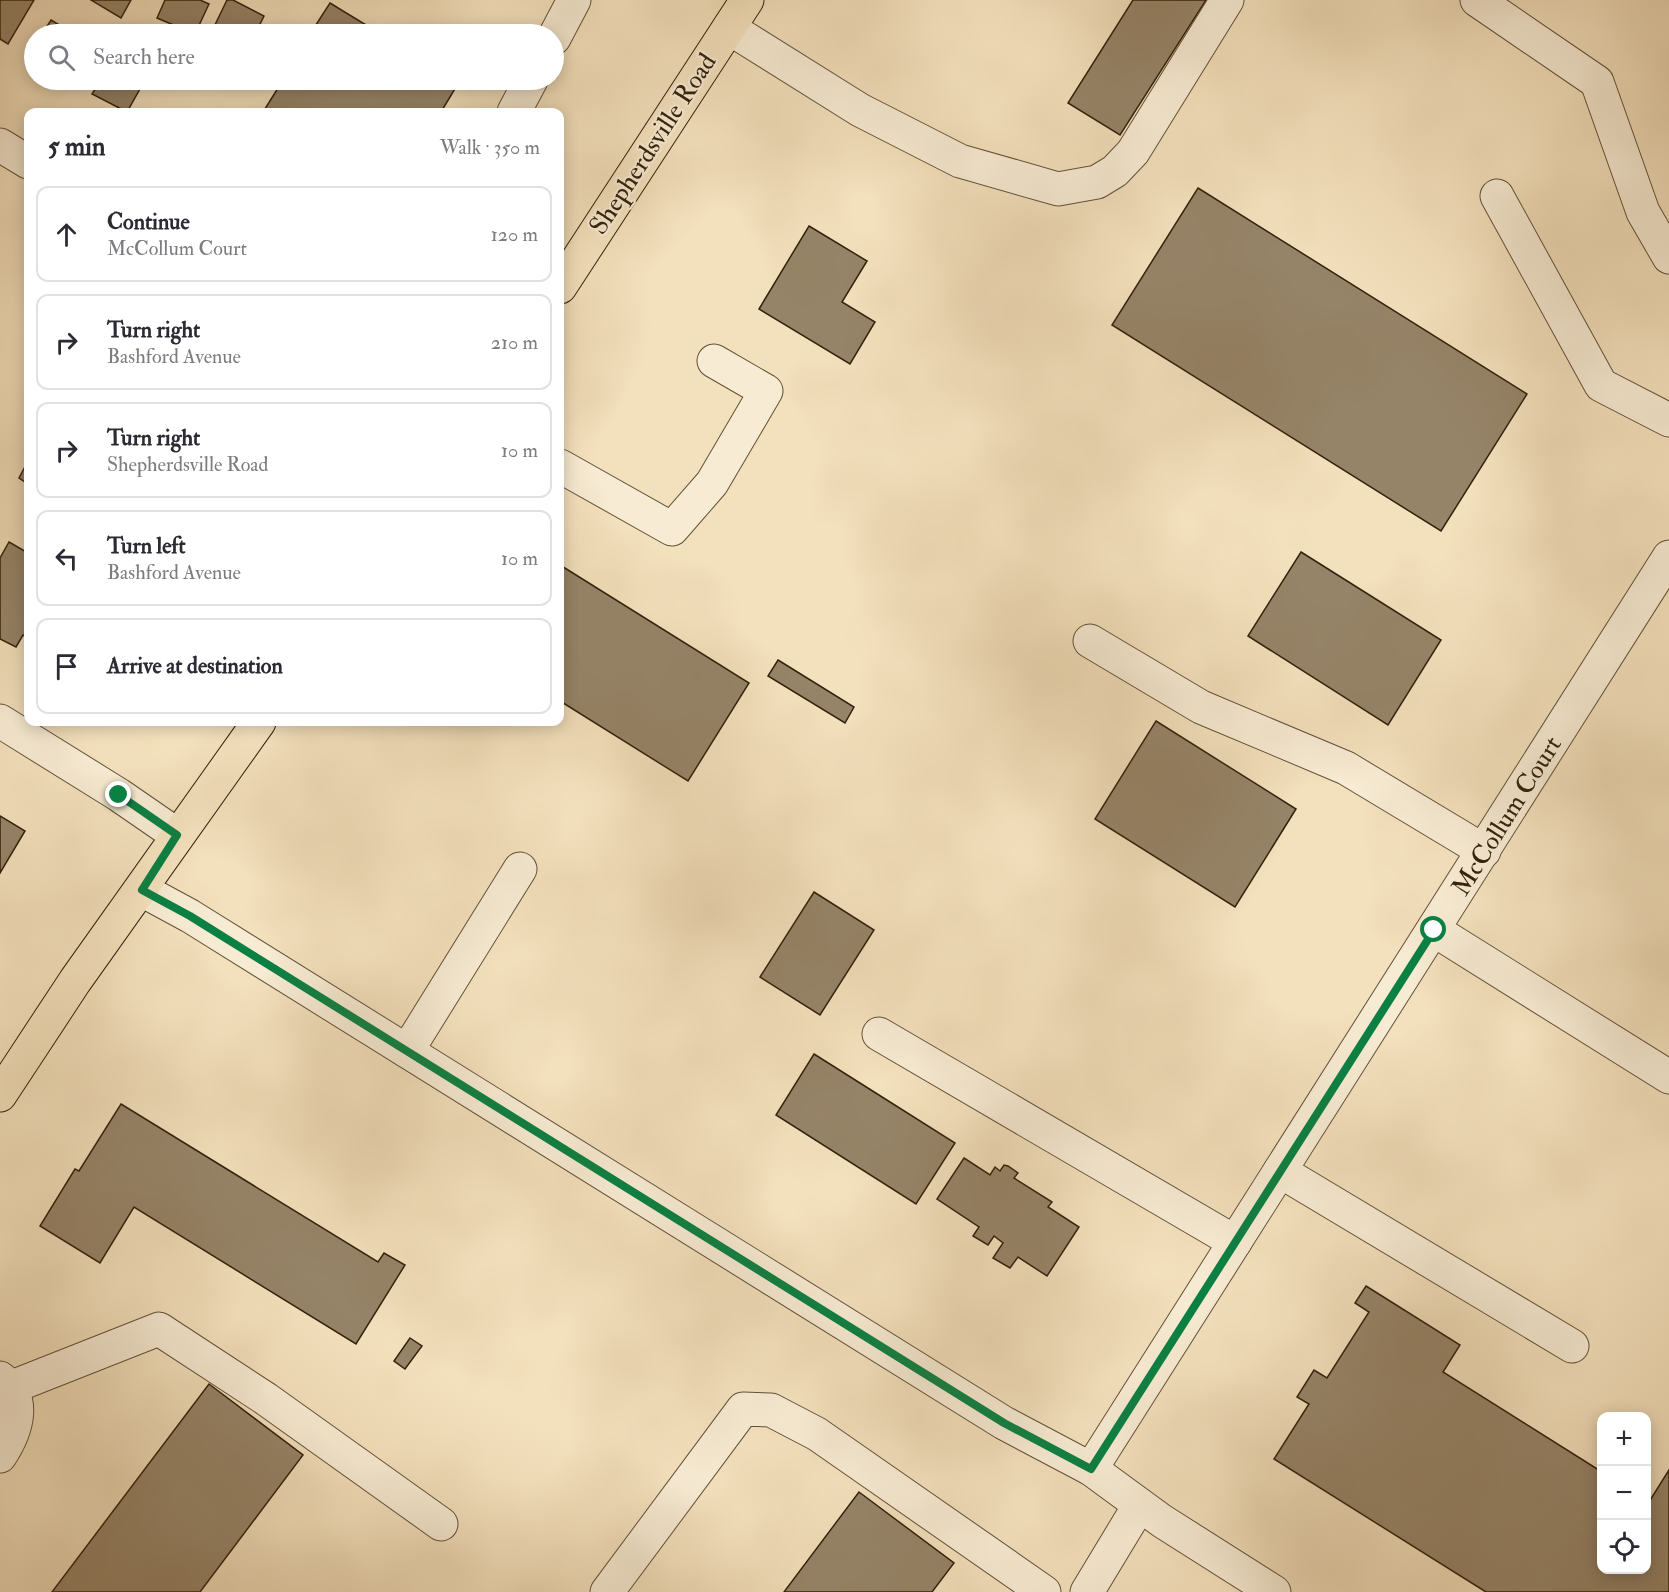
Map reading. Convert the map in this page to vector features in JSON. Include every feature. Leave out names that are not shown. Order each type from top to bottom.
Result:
[{"type":"main road","name":"Shepherdsville Road","points":[[564,281],[747,0]]},
{"type":"main road","points":[[0,1095],[75,981],[142,890],[177,835],[256,726]]},
{"type":"street","points":[[561,24],[574,0]]},
{"type":"street","points":[[729,28],[860,110],[950,156],[1058,189],[1097,182],[1115,171],[1133,152],[1227,0]]},
{"type":"street","points":[[1477,0],[1597,82],[1643,212],[1669,257]]},
{"type":"street","points":[[516,108],[526,90]]},
{"type":"street","points":[[0,145],[24,160]]},
{"type":"street","points":[[1497,196],[1601,385],[1669,420]]},
{"type":"street","points":[[564,468],[672,529],[712,483],[766,391],[714,361]]},
{"type":"street","name":"McCollum Court","points":[[1091,1469],[1669,557]]},
{"type":"street","points":[[1090,641],[1201,707],[1346,768],[1484,851]]},
{"type":"street","points":[[0,721],[119,795],[177,835]]},
{"type":"street","points":[[407,1051],[520,869]]},
{"type":"street","points":[[142,890],[190,916],[1004,1423],[1091,1469],[1140,1506],[1274,1592]]},
{"type":"street","points":[[1434,930],[1669,1077]]},
{"type":"street","points":[[879,1034],[1235,1242]]},
{"type":"street","points":[[1280,1171],[1572,1346]]},
{"type":"street","points":[[0,1456],[7,1445],[19,1411],[6,1382],[159,1329],[266,1399],[441,1524]]},
{"type":"street","points":[[607,1592],[743,1409],[771,1410],[817,1434],[1044,1592]]},
{"type":"street","points":[[1087,1592],[1140,1506]]},
{"type":"building","points":[[0,0],[34,0],[8,44],[0,39]]},
{"type":"building","points":[[91,0],[131,0],[121,18]]},
{"type":"building","points":[[165,0],[200,0],[209,4],[200,24],[171,24],[157,18]]},
{"type":"building","points":[[227,0],[233,0],[264,16],[260,24],[215,24]]},
{"type":"building","points":[[1133,0],[1206,0],[1120,135],[1068,103]]},
{"type":"building","points":[[330,3],[364,24],[316,24]]},
{"type":"building","points":[[95,90],[139,90],[129,108],[119,108],[92,94]]},
{"type":"building","points":[[277,90],[454,90],[443,108],[266,108]]},
{"type":"building","points":[[1198,188],[1527,394],[1441,531],[1112,325]]},
{"type":"building","points":[[809,226],[867,261],[842,302],[875,322],[850,364],[759,309]]},
{"type":"building","points":[[24,469],[24,481],[19,478]]},
{"type":"building","points":[[9,542],[24,551],[24,636],[16,647],[0,639],[0,558]]},
{"type":"building","points":[[1301,552],[1441,640],[1388,725],[1248,636]]},
{"type":"building","points":[[564,567],[749,683],[688,781],[564,704]]},
{"type":"building","points":[[778,660],[854,707],[845,723],[768,676]]},
{"type":"building","points":[[1156,721],[1296,809],[1235,907],[1095,819]]},
{"type":"building","points":[[0,816],[25,831],[0,873]]},
{"type":"building","points":[[814,892],[874,930],[820,1015],[760,977]]},
{"type":"building","points":[[814,1054],[955,1143],[916,1204],[776,1115]]},
{"type":"building","points":[[121,1104],[378,1262],[384,1253],[405,1265],[356,1344],[134,1207],[100,1263],[40,1226],[75,1169],[79,1171]]},
{"type":"building","points":[[964,1158],[990,1175],[995,1167],[1000,1171],[1004,1165],[1008,1166],[1018,1173],[1014,1178],[1052,1202],[1048,1207],[1079,1227],[1047,1276],[1018,1257],[1010,1268],[993,1258],[1003,1243],[994,1236],[988,1245],[973,1236],[979,1227],[937,1199]]},
{"type":"building","points":[[1366,1286],[1460,1345],[1443,1372],[1597,1469],[1597,1574],[1651,1574],[1651,1499],[1669,1470],[1669,1592],[1486,1592],[1274,1459],[1309,1404],[1297,1397],[1314,1370],[1327,1378],[1369,1312],[1355,1303]]},
{"type":"building","points":[[410,1338],[422,1346],[405,1369],[394,1361]]},
{"type":"building","points":[[209,1384],[303,1455],[200,1592],[52,1592]]},
{"type":"building","points":[[859,1492],[954,1563],[932,1592],[784,1592]]},
{"type":"route","points":[[119,795],[177,835],[142,890],[190,916],[1004,1423],[1091,1469],[1434,930]]}]
